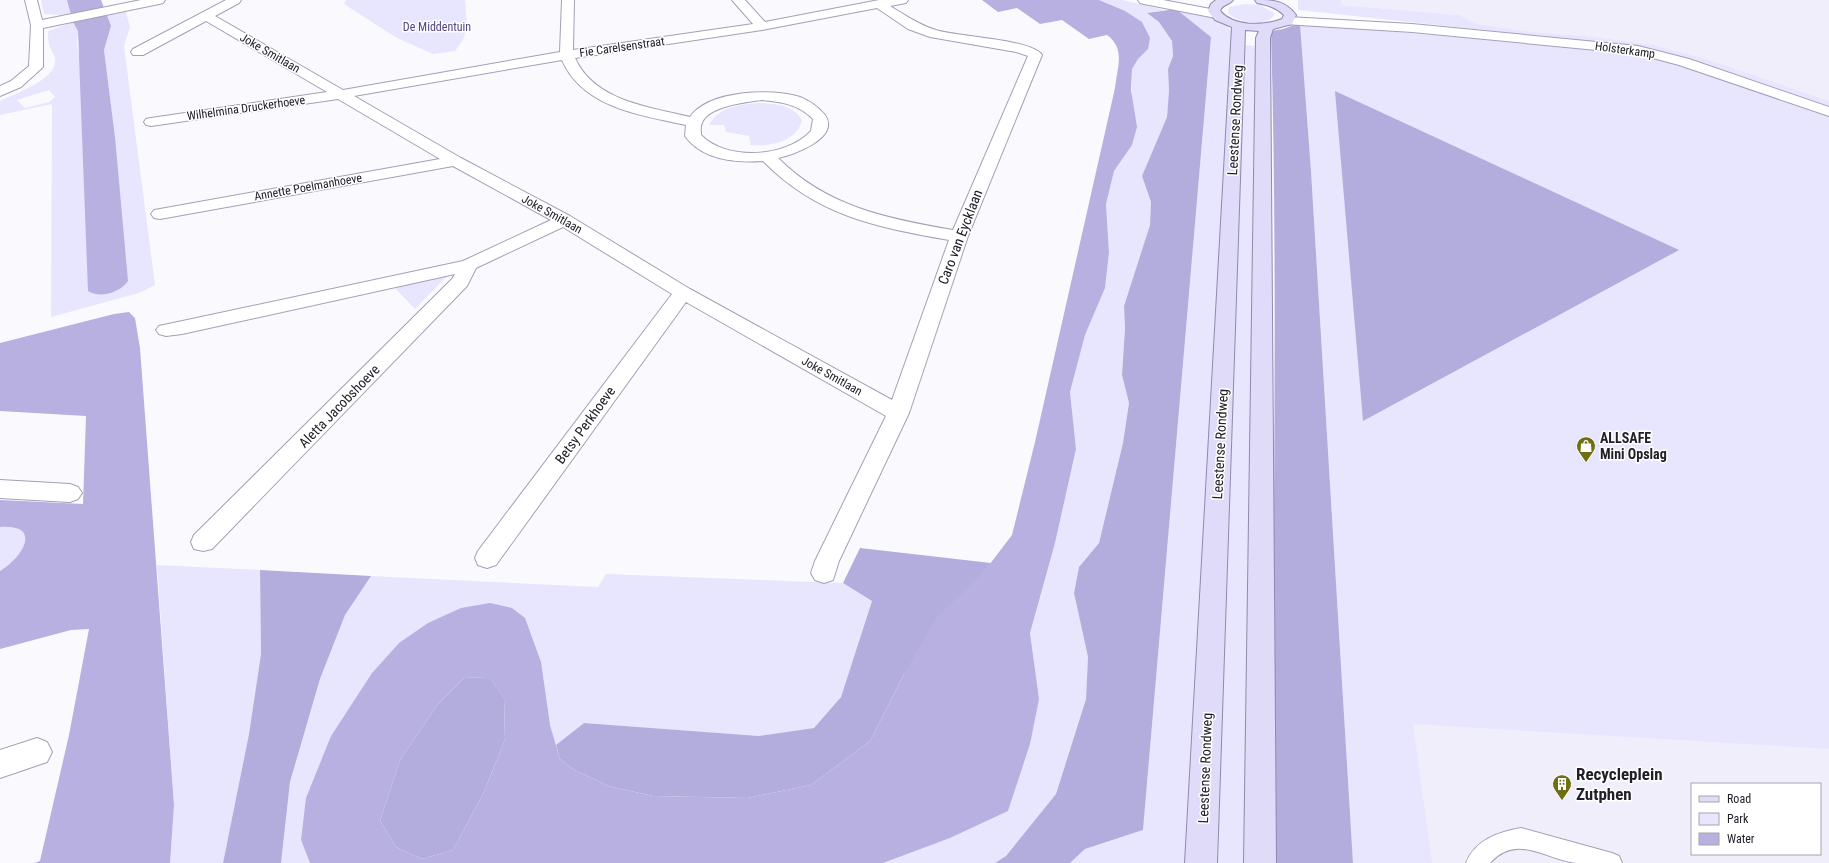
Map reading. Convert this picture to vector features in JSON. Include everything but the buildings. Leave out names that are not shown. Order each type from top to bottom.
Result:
[{"type":"main road","points":[[1227,0],[1215,10],[1224,20],[1239,25],[1267,27],[1278,26],[1288,16],[1279,5],[1264,0]]},
{"type":"main road","name":"Leestense Rondweg","points":[[1202,863],[1239,25]]},
{"type":"main road","name":"Leestense Rondweg","points":[[1260,863],[1263,38],[1267,27]]},
{"type":"street","points":[[0,92],[16,84],[36,67],[37,25],[31,0]]},
{"type":"street","points":[[37,25],[159,0]]},
{"type":"street","points":[[138,52],[235,0]]},
{"type":"street","points":[[568,0],[567,55],[573,71],[590,89],[610,100],[634,108],[694,122]]},
{"type":"street","points":[[738,0],[762,26]]},
{"type":"street","name":"Fie Carelsenstraat","points":[[342,94],[567,55],[762,26],[902,0]]},
{"type":"street","points":[[1144,0],[1215,10]]},
{"type":"street","points":[[1170,0],[1215,10]]},
{"type":"street","name":"Caro van Eycklaan","points":[[824,573],[827,562],[898,413],[959,236],[1035,55],[1031,52],[1018,48],[935,34],[913,26],[880,4]]},
{"type":"street","name":"Joke Smitlaan","points":[[205,15],[267,53],[342,94],[455,161],[564,220],[682,293],[898,413]]},
{"type":"street","name":"Holsterkamp","points":[[1288,16],[1638,50],[1684,62],[1829,112]]},
{"type":"street","name":"Wilhelmina Druckerhoeve","points":[[151,122],[342,94]]},
{"type":"street","points":[[762,96],[785,98],[810,107],[820,118],[820,128],[816,134],[804,144],[793,149],[767,156],[731,156],[704,147],[693,136],[694,122],[703,112],[719,104],[741,98],[762,96]]},
{"type":"street","points":[[767,156],[779,170],[810,193],[842,209],[893,225],[959,236]]},
{"type":"street","name":"Annette Poelmanhoeve","points":[[160,214],[455,161]]},
{"type":"street","points":[[166,330],[469,265],[564,220]]},
{"type":"street","name":"Aletta Jacobshoeve","points":[[203,542],[460,282],[469,265]]},
{"type":"street","name":"Betsy Perkhoeve","points":[[487,558],[682,293]]},
{"type":"street","points":[[0,490],[70,492]]},
{"type":"street","points":[[0,764],[37,752]]},
{"type":"lane","points":[[1476,863],[1491,847],[1504,841],[1521,838],[1612,863]]},
{"type":"shaded area","points":[[1341,0],[1829,0],[1829,101],[1713,61],[1654,45],[1595,37],[1532,32],[1477,24],[1459,15],[1342,5]]},
{"type":"shaded area","points":[[1176,9],[1211,37],[1143,830],[1085,849],[1070,863],[995,863],[1006,856],[1056,794],[1086,699],[1088,657],[1074,593],[1079,567],[1099,543],[1123,443],[1129,403],[1122,375],[1125,328],[1124,306],[1150,225],[1151,202],[1142,176],[1167,117],[1169,91],[1168,69],[1173,56],[1172,41],[1159,22],[1147,13]]},
{"type":"shaded area","points":[[1300,24],[1311,171],[1353,863],[1274,863],[1273,655],[1275,343],[1271,31]]},
{"type":"shaded area","points":[[1335,91],[1679,250],[1363,421]]},
{"type":"shaded area","points":[[860,548],[991,563],[904,674],[870,741],[811,785],[747,798],[653,796],[608,786],[573,769],[560,759],[556,745],[584,723],[759,736],[814,728],[841,697],[872,601],[843,583]]},
{"type":"shaded area","points":[[260,570],[371,576],[345,615],[320,679],[290,782],[281,863],[223,863],[249,734],[261,654]]},
{"type":"shaded area","points":[[1375,672],[1829,705],[1829,863],[1398,863]]},
{"type":"shaded area","points":[[489,677],[504,698],[505,739],[484,792],[453,850],[422,859],[396,847],[380,821],[400,760],[438,704],[464,678]]},
{"type":"green space","points":[[41,0],[67,0],[71,13],[60,15],[44,14]]},
{"type":"green space","name":"De Middentuin","points":[[346,0],[465,0],[467,28],[463,40],[455,51],[433,54],[397,38],[344,4]]},
{"type":"green space","points":[[1099,0],[1122,0],[1165,10],[1147,13],[1159,22],[1172,41],[1173,56],[1168,69],[1169,91],[1167,117],[1142,176],[1151,202],[1150,225],[1124,306],[1125,328],[1122,375],[1129,403],[1123,443],[1099,543],[1079,567],[1074,593],[1088,657],[1086,699],[1056,794],[1006,856],[995,863],[883,863],[950,838],[1008,811],[1039,699],[1030,633],[1055,543],[1076,449],[1070,392],[1085,335],[1105,288],[1109,253],[1106,204],[1114,171],[1132,145],[1132,69],[1138,59],[1148,49],[1104,2]]},
{"type":"green space","points":[[1298,0],[1341,0],[1342,5],[1459,15],[1477,24],[1532,32],[1595,37],[1654,45],[1713,61],[1829,101],[1829,106],[1709,65],[1644,47],[1298,10]]},
{"type":"green space","points":[[1245,4],[1260,5],[1274,13],[1274,15],[1265,21],[1251,22],[1237,19],[1228,13],[1229,7]]},
{"type":"green space","points":[[1176,9],[1200,13],[1216,19],[1229,28],[1234,35],[1188,863],[1070,863],[1085,849],[1143,830],[1211,37]]},
{"type":"green space","points":[[126,12],[130,27],[124,46],[155,285],[139,293],[51,317],[52,104],[0,115],[0,101],[33,86],[48,75],[53,69],[55,60],[49,44],[48,31],[73,22],[78,31],[77,43],[79,58],[115,137],[104,50],[111,26],[106,16]],"holes":[[[49,90],[55,97],[49,102],[25,108],[17,100]]]},
{"type":"green space","points":[[1300,24],[1603,49],[1644,56],[1684,66],[1829,116],[1829,749],[1413,724],[1432,863],[1353,863],[1311,171]]},
{"type":"green space","points":[[1245,45],[1258,46],[1250,863],[1218,863],[1227,522]]},
{"type":"green space","points":[[761,103],[784,106],[794,111],[802,120],[795,133],[789,138],[774,144],[751,145],[749,136],[726,132],[724,125],[709,125],[719,114],[732,107]]},
{"type":"green space","points":[[451,272],[415,309],[394,287]]},
{"type":"green space","points":[[0,527],[13,527],[21,531],[25,536],[25,543],[16,558],[0,571]]},
{"type":"green space","points":[[157,565],[260,570],[261,654],[249,734],[223,863],[170,863],[174,805]]},
{"type":"green space","points":[[606,574],[843,583],[872,601],[841,697],[814,728],[759,736],[584,723],[556,745],[550,725],[399,643],[372,673],[331,736],[301,840],[310,863],[281,863],[290,782],[320,679],[345,615],[371,576],[598,587]]},
{"type":"water","points":[[67,0],[101,0],[111,26],[104,50],[115,137],[128,281],[125,285],[115,291],[104,294],[88,291],[78,31],[73,22]]},
{"type":"water","points":[[982,0],[1099,0],[1125,11],[1142,22],[1150,38],[1148,49],[1138,59],[1132,69],[1131,90],[1137,127],[1132,145],[1114,171],[1106,204],[1109,253],[1105,288],[1085,335],[1070,392],[1076,449],[1055,543],[1030,633],[1039,699],[1030,744],[1008,811],[950,838],[883,863],[310,863],[301,840],[306,798],[331,736],[372,673],[399,643],[428,623],[461,608],[490,603],[512,608],[525,618],[541,662],[550,725],[560,759],[573,769],[608,786],[653,796],[747,798],[811,785],[870,741],[904,674],[937,617],[983,573],[1012,535],[1035,442],[1115,88],[1119,59],[1117,46],[1107,35],[1089,39],[1062,20],[1040,24],[1017,8],[998,12]],"holes":[[[489,677],[504,698],[505,739],[484,792],[453,850],[422,859],[396,847],[380,821],[400,760],[438,704],[464,678]]]},
{"type":"water","points":[[129,312],[135,318],[140,348],[174,805],[170,863],[34,863],[40,861],[69,735],[89,629],[71,630],[0,649],[0,571],[16,558],[25,543],[25,536],[21,531],[13,527],[0,527],[0,500],[83,504],[86,416],[0,411],[0,343],[114,314]]},
{"type":"place","name":"ALLSAFE Mini Opslag","points":[[1586,463]]},
{"type":"place","name":"Recycleplein Zutphen","points":[[1562,801]]}]
